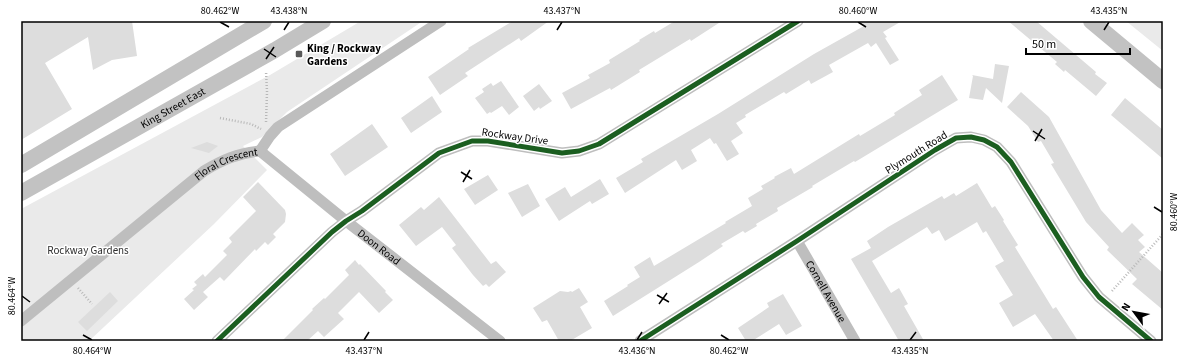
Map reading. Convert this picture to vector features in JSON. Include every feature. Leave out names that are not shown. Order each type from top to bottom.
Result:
[{"type":"main road","points":[[21,165],[264,21]]},
{"type":"main road","name":"King Street East","points":[[21,193],[268,54],[323,21]]},
{"type":"main road","points":[[1091,21],[1163,81]]},
{"type":"street","name":"Floral Crescent","points":[[21,321],[204,171],[220,161],[246,152],[260,151],[278,127],[441,21]]},
{"type":"street","name":"Rockway Drive","points":[[217,341],[332,232],[440,153],[472,141],[488,141],[562,153],[579,151],[599,144],[798,21]]},
{"type":"street","name":"Plymouth Road","points":[[640,341],[797,242],[935,150],[956,138],[971,137],[984,140],[997,147],[1011,162],[1083,276],[1100,297],[1151,341]]},
{"type":"street","name":"Doon Road","points":[[260,151],[346,221],[500,341]]},
{"type":"street","name":"Cornell Avenue","points":[[797,242],[856,341]]},
{"type":"path","points":[[220,118],[251,124],[263,130],[266,126],[266,70]]},
{"type":"path","points":[[1112,291],[1163,234]]},
{"type":"path","points":[[71,280],[92,304]]},
{"type":"green space","name":"Rockway Gardens","points":[[361,21],[423,21],[287,112],[262,137],[243,146],[267,170],[214,224],[89,341],[21,341],[21,209],[270,75]]},
{"type":"green space","points":[[1126,21],[1163,21],[1163,51]]},
{"type":"building","points":[[21,21],[132,21],[137,56],[112,60],[93,70],[88,37],[45,63],[72,109],[21,140]]},
{"type":"building","points":[[513,21],[549,21],[521,41],[519,38],[465,73],[468,76],[440,95],[428,77],[469,49],[468,48]]},
{"type":"building","points":[[675,21],[722,21],[691,41],[690,39],[639,70],[640,72],[611,90],[610,88],[571,109],[562,93],[590,78],[588,75],[610,63],[609,60],[640,41],[639,40],[654,31],[655,33]]},
{"type":"building","points":[[861,21],[902,21],[883,32],[887,37],[885,38],[899,60],[890,65],[876,43],[871,47],[868,43],[829,65],[833,72],[811,84],[809,80],[786,94],[784,92],[745,115],[746,117],[736,123],[743,133],[731,141],[739,154],[727,161],[716,143],[714,144],[710,138],[691,150],[697,161],[682,170],[676,160],[625,193],[616,178],[643,162],[641,159],[718,114],[814,54],[864,26]]},
{"type":"building","points":[[1008,21],[1036,21],[1107,83],[1096,96],[1065,70],[1064,72],[1055,64],[1057,62]]},
{"type":"building","points":[[995,64],[1009,66],[1002,103],[986,88],[983,100],[969,98],[972,75],[993,79]]},
{"type":"building","points":[[942,75],[958,100],[812,186],[813,187],[777,208],[778,211],[756,224],[757,226],[745,233],[743,231],[721,244],[723,246],[613,316],[604,301],[640,277],[634,267],[650,257],[654,266],[726,223],[725,222],[752,206],[748,198],[763,189],[761,186],[775,178],[774,177],[791,168],[794,174],[859,134],[860,136],[895,115],[894,113],[922,95],[919,90]]},
{"type":"building","points":[[501,81],[519,107],[509,115],[502,106],[487,114],[475,98],[484,92],[482,89],[491,83],[493,86]]},
{"type":"building","points":[[539,84],[552,101],[534,111],[523,96]]},
{"type":"building","points":[[1021,92],[1049,117],[1101,210],[1122,233],[1132,223],[1144,235],[1138,240],[1145,247],[1139,252],[1163,273],[1163,310],[1132,284],[1137,279],[1107,250],[1109,247],[1086,222],[1051,164],[1054,163],[1041,141],[1038,142],[1028,126],[1007,107]]},
{"type":"building","points":[[432,96],[442,112],[411,133],[401,118]]},
{"type":"building","points":[[1125,98],[1163,130],[1163,159],[1111,115]]},
{"type":"building","points":[[372,124],[388,147],[345,176],[330,154]]},
{"type":"building","points":[[207,142],[218,146],[209,153],[191,148]]},
{"type":"building","points":[[488,175],[498,190],[475,205],[464,189]]},
{"type":"building","points":[[600,179],[609,194],[592,204],[590,201],[559,221],[545,199],[565,187],[571,197]]},
{"type":"building","points":[[258,182],[285,210],[285,222],[273,234],[276,237],[268,245],[265,242],[256,251],[255,249],[224,281],[220,277],[203,292],[208,297],[194,310],[184,299],[194,290],[192,289],[197,285],[194,282],[203,274],[205,277],[227,255],[223,251],[232,242],[229,238],[256,211],[243,197]]},
{"type":"building","points":[[977,183],[992,208],[995,206],[1004,220],[1003,221],[1018,245],[1015,247],[1053,309],[1056,307],[1078,341],[1054,341],[1035,314],[1013,327],[999,303],[1013,295],[995,266],[1004,261],[986,231],[983,233],[977,222],[945,241],[939,230],[932,234],[927,227],[872,261],[891,293],[899,288],[908,304],[904,306],[924,341],[899,341],[851,259],[871,248],[867,241],[888,227],[942,196],[944,199],[954,193],[956,196]]},
{"type":"building","points":[[528,184],[540,206],[522,217],[508,193]]},
{"type":"building","points":[[439,197],[491,264],[496,261],[506,272],[489,287],[486,284],[483,286],[473,275],[452,248],[456,245],[442,227],[416,246],[399,225],[421,207],[424,210]]},
{"type":"building","points":[[355,260],[393,300],[379,313],[359,292],[338,313],[344,319],[324,337],[318,331],[307,341],[282,341],[313,310],[312,309],[324,298],[325,299],[349,275],[345,270]]},
{"type":"building","points":[[579,288],[588,302],[580,307],[592,328],[570,341],[559,341],[547,320],[542,322],[533,308],[560,291],[572,292]]},
{"type":"building","points":[[110,292],[118,301],[87,331],[78,322]]},
{"type":"building","points":[[783,294],[802,326],[786,335],[779,324],[752,341],[746,341],[738,328],[769,307],[767,303]]},
{"type":"cycle path","points":[[217,341],[332,232],[439,153],[472,141],[488,141],[562,153],[579,151],[599,144],[798,21]]},
{"type":"cycle path","points":[[640,341],[797,241],[935,150],[956,138],[971,137],[984,140],[997,147],[1011,162],[1083,277],[1099,297],[1151,341]]},
{"type":"place","name":"King / Rockway Gardens","points":[[299,54]]}]
